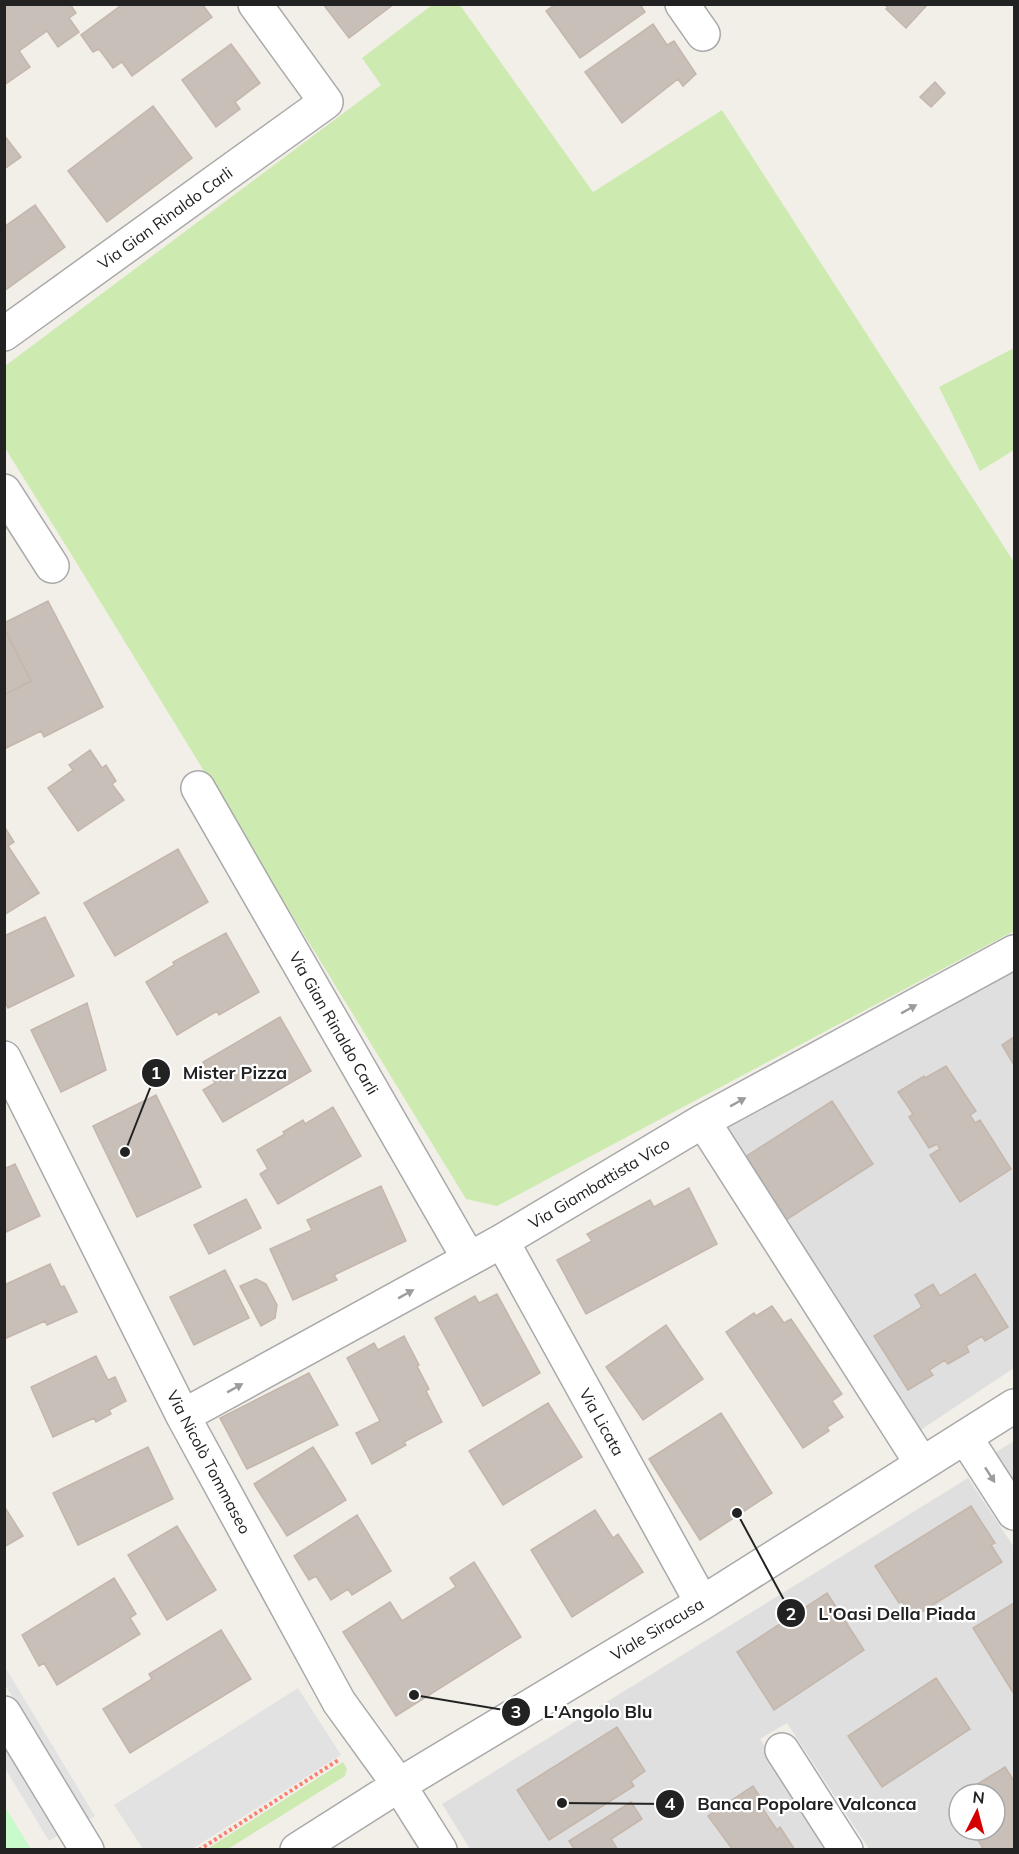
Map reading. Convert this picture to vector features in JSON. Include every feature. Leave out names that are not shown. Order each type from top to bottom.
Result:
[{"type":"street","name":"Via Gian Rinaldo Carli","points":[[4,334],[326,102],[255,4]]},
{"type":"street","points":[[682,4],[702,34]]},
{"type":"street","points":[[4,491],[52,566]]},
{"type":"street","name":"Via Gian Rinaldo Carli","points":[[198,788],[470,1259]]},
{"type":"street","name":"Via Giambattista Vico","points":[[183,1416],[502,1241],[704,1121],[1014,952]]},
{"type":"street","name":"Via Nicolò Tommaseo","points":[[4,1058],[183,1416],[339,1702],[399,1785],[440,1850]]},
{"type":"street","points":[[704,1121],[922,1464]]},
{"type":"street","name":"Via Licata","points":[[502,1241],[702,1603]]},
{"type":"street","name":"Viale Siracusa","points":[[297,1850],[399,1785],[702,1603],[1014,1406]]},
{"type":"street","points":[[965,1437],[1014,1513]]},
{"type":"street","points":[[4,1713],[87,1850]]},
{"type":"street","points":[[782,1750],[846,1850]]},
{"type":"path","points":[[199,1850],[346,1755]]},
{"type":"shaded area","points":[[1014,972],[1014,1368],[916,1433],[724,1129]]},
{"type":"shaded area","points":[[1014,1441],[1014,1485],[993,1454]]},
{"type":"shaded area","points":[[968,1478],[1014,1547],[1014,1849],[869,1849],[787,1723],[760,1739],[833,1849],[470,1849],[442,1804]]},
{"type":"shaded area","points":[[5,1667],[95,1816],[87,1820],[5,1685]]},
{"type":"shaded area","points":[[298,1688],[341,1755],[192,1849],[143,1849],[114,1805]]},
{"type":"shaded area","points":[[5,1749],[57,1836],[49,1841],[5,1768]]},
{"type":"green space","points":[[432,5],[460,5],[593,192],[722,110],[1014,562],[1014,931],[497,1206],[466,1199],[5,448],[5,366],[381,85],[362,58]]},
{"type":"green space","points":[[1014,348],[1014,450],[980,471],[939,387]]},
{"type":"green space","points":[[343,1762],[347,1769],[345,1776],[228,1849],[207,1849]]},
{"type":"green space","points":[[5,1807],[31,1849],[5,1849]]},
{"type":"building","points":[[4,4],[70,4],[76,13],[69,18],[79,32],[58,47],[47,31],[19,51],[30,67],[4,85]]},
{"type":"building","points":[[123,4],[202,4],[212,17],[132,76],[122,62],[113,68],[99,49],[93,52],[81,35]]},
{"type":"building","points":[[323,4],[394,4],[349,38]]},
{"type":"building","points":[[556,4],[640,4],[645,12],[580,58],[546,11]]},
{"type":"building","points":[[884,4],[928,4],[906,28],[886,9],[888,8]]},
{"type":"building","points":[[653,24],[667,45],[674,41],[696,74],[683,86],[678,79],[622,123],[585,72]]},
{"type":"building","points":[[231,44],[260,83],[235,102],[240,109],[216,127],[182,80]]},
{"type":"building","points":[[935,82],[945,93],[931,107],[920,97]]},
{"type":"building","points":[[153,106],[192,158],[107,222],[68,171]]},
{"type":"building","points":[[4,135],[21,157],[4,169]]},
{"type":"building","points":[[35,205],[65,247],[4,291],[4,227]]},
{"type":"building","points":[[48,601],[103,707],[44,737],[41,731],[4,749],[4,695],[31,681],[4,628],[4,623]]},
{"type":"building","points":[[4,628],[31,681],[4,695]]},
{"type":"building","points":[[90,750],[102,768],[106,765],[116,781],[112,784],[124,800],[78,831],[48,788],[73,770],[69,765]]},
{"type":"building","points":[[4,826],[14,842],[8,846],[39,893],[4,915]]},
{"type":"building","points":[[178,849],[208,902],[115,956],[84,903]]},
{"type":"building","points":[[45,917],[74,976],[8,1008],[4,1000],[4,936]]},
{"type":"building","points":[[226,933],[259,992],[219,1015],[217,1011],[177,1035],[146,982],[174,965],[173,962]]},
{"type":"building","points":[[87,1003],[106,1070],[61,1092],[31,1030]]},
{"type":"building","points":[[280,1017],[311,1071],[223,1122],[203,1090],[215,1083],[203,1062]]},
{"type":"building","points":[[1014,1037],[1014,1065],[1002,1045]]},
{"type":"building","points":[[946,1066],[976,1111],[970,1115],[975,1123],[980,1120],[1011,1169],[960,1202],[930,1155],[940,1149],[937,1144],[929,1148],[909,1117],[913,1114],[898,1092]]},
{"type":"building","points":[[156,1095],[201,1187],[137,1217],[93,1126]]},
{"type":"building","points":[[832,1101],[873,1164],[786,1220],[745,1157]]},
{"type":"building","points":[[333,1107],[361,1156],[278,1204],[260,1174],[268,1169],[257,1150],[285,1134],[283,1132],[303,1120],[305,1124]]},
{"type":"building","points":[[15,1164],[40,1216],[4,1233],[4,1169]]},
{"type":"building","points":[[381,1186],[406,1241],[334,1275],[337,1280],[293,1300],[270,1249],[312,1230],[307,1220]]},
{"type":"building","points":[[689,1188],[717,1244],[586,1314],[557,1260],[592,1241],[587,1234],[650,1200],[654,1207]]},
{"type":"building","points":[[246,1199],[261,1228],[209,1254],[194,1225]]},
{"type":"building","points":[[50,1264],[77,1312],[47,1325],[45,1321],[4,1339],[4,1285]]},
{"type":"building","points":[[225,1270],[249,1318],[194,1345],[170,1297]]},
{"type":"building","points":[[975,1274],[1008,1327],[985,1341],[982,1336],[966,1346],[969,1352],[948,1364],[945,1360],[929,1370],[933,1375],[908,1390],[874,1336],[922,1307],[915,1295],[933,1284],[940,1296]]},
{"type":"building","points":[[256,1279],[266,1284],[277,1305],[275,1318],[261,1326],[240,1286]]},
{"type":"building","points":[[497,1294],[540,1373],[483,1406],[435,1318],[475,1296],[479,1303]]},
{"type":"building","points":[[772,1306],[784,1323],[791,1319],[842,1394],[832,1401],[843,1417],[827,1427],[829,1431],[803,1448],[726,1332],[754,1313],[756,1316]]},
{"type":"building","points":[[666,1325],[703,1379],[643,1420],[606,1367]]},
{"type":"building","points":[[404,1336],[429,1389],[426,1391],[442,1422],[404,1442],[406,1445],[372,1464],[356,1433],[380,1421],[347,1358],[374,1343],[378,1350]]},
{"type":"building","points":[[96,1356],[108,1380],[115,1377],[126,1401],[109,1410],[111,1414],[96,1422],[94,1418],[53,1437],[31,1387]]},
{"type":"building","points":[[309,1373],[338,1425],[247,1469],[220,1418]]},
{"type":"building","points":[[548,1403],[582,1457],[503,1505],[469,1451]]},
{"type":"building","points":[[721,1413],[772,1493],[700,1540],[649,1459]]},
{"type":"building","points":[[148,1447],[173,1499],[78,1545],[53,1493]]},
{"type":"building","points":[[313,1447],[346,1500],[287,1536],[254,1484]]},
{"type":"building","points":[[4,1506],[23,1536],[4,1547]]},
{"type":"building","points":[[971,1506],[995,1543],[991,1545],[1002,1562],[912,1618],[902,1601],[899,1603],[875,1566]]},
{"type":"building","points":[[595,1510],[613,1538],[618,1534],[643,1572],[572,1617],[531,1550]]},
{"type":"building","points":[[357,1515],[391,1571],[352,1595],[348,1589],[331,1600],[316,1576],[309,1580],[294,1556]]},
{"type":"building","points":[[177,1526],[216,1590],[167,1620],[128,1555]]},
{"type":"building","points":[[474,1562],[521,1637],[396,1716],[343,1632],[390,1602],[402,1621],[456,1587],[450,1578]]},
{"type":"building","points":[[114,1578],[136,1614],[130,1618],[140,1634],[57,1685],[44,1663],[39,1666],[22,1635]]},
{"type":"building","points":[[827,1593],[864,1650],[774,1710],[737,1652]]},
{"type":"building","points":[[1014,1603],[1014,1694],[973,1628]]},
{"type":"building","points":[[221,1630],[251,1679],[130,1753],[103,1709],[152,1679],[149,1674]]},
{"type":"building","points":[[936,1678],[970,1729],[882,1787],[848,1736]]},
{"type":"building","points":[[617,1727],[645,1771],[631,1781],[634,1786],[549,1840],[517,1790]]},
{"type":"building","points":[[1005,1767],[1014,1781],[1014,1850],[984,1850],[979,1842],[1007,1842],[1007,1782],[981,1782]]},
{"type":"building","points":[[753,1786],[765,1804],[761,1806],[777,1830],[780,1827],[795,1850],[733,1850],[708,1816]]},
{"type":"building","points":[[631,1802],[642,1819],[611,1839],[618,1850],[575,1850],[569,1841]]},
{"type":"place","name":"Mister Pizza","points":[[125,1152]]},
{"type":"place","name":"L'Oasi Della Piada","points":[[737,1513]]},
{"type":"place","name":"L'Angolo Blu","points":[[414,1695]]},
{"type":"place","name":"Banca Popolare Valconca","points":[[562,1803]]}]
